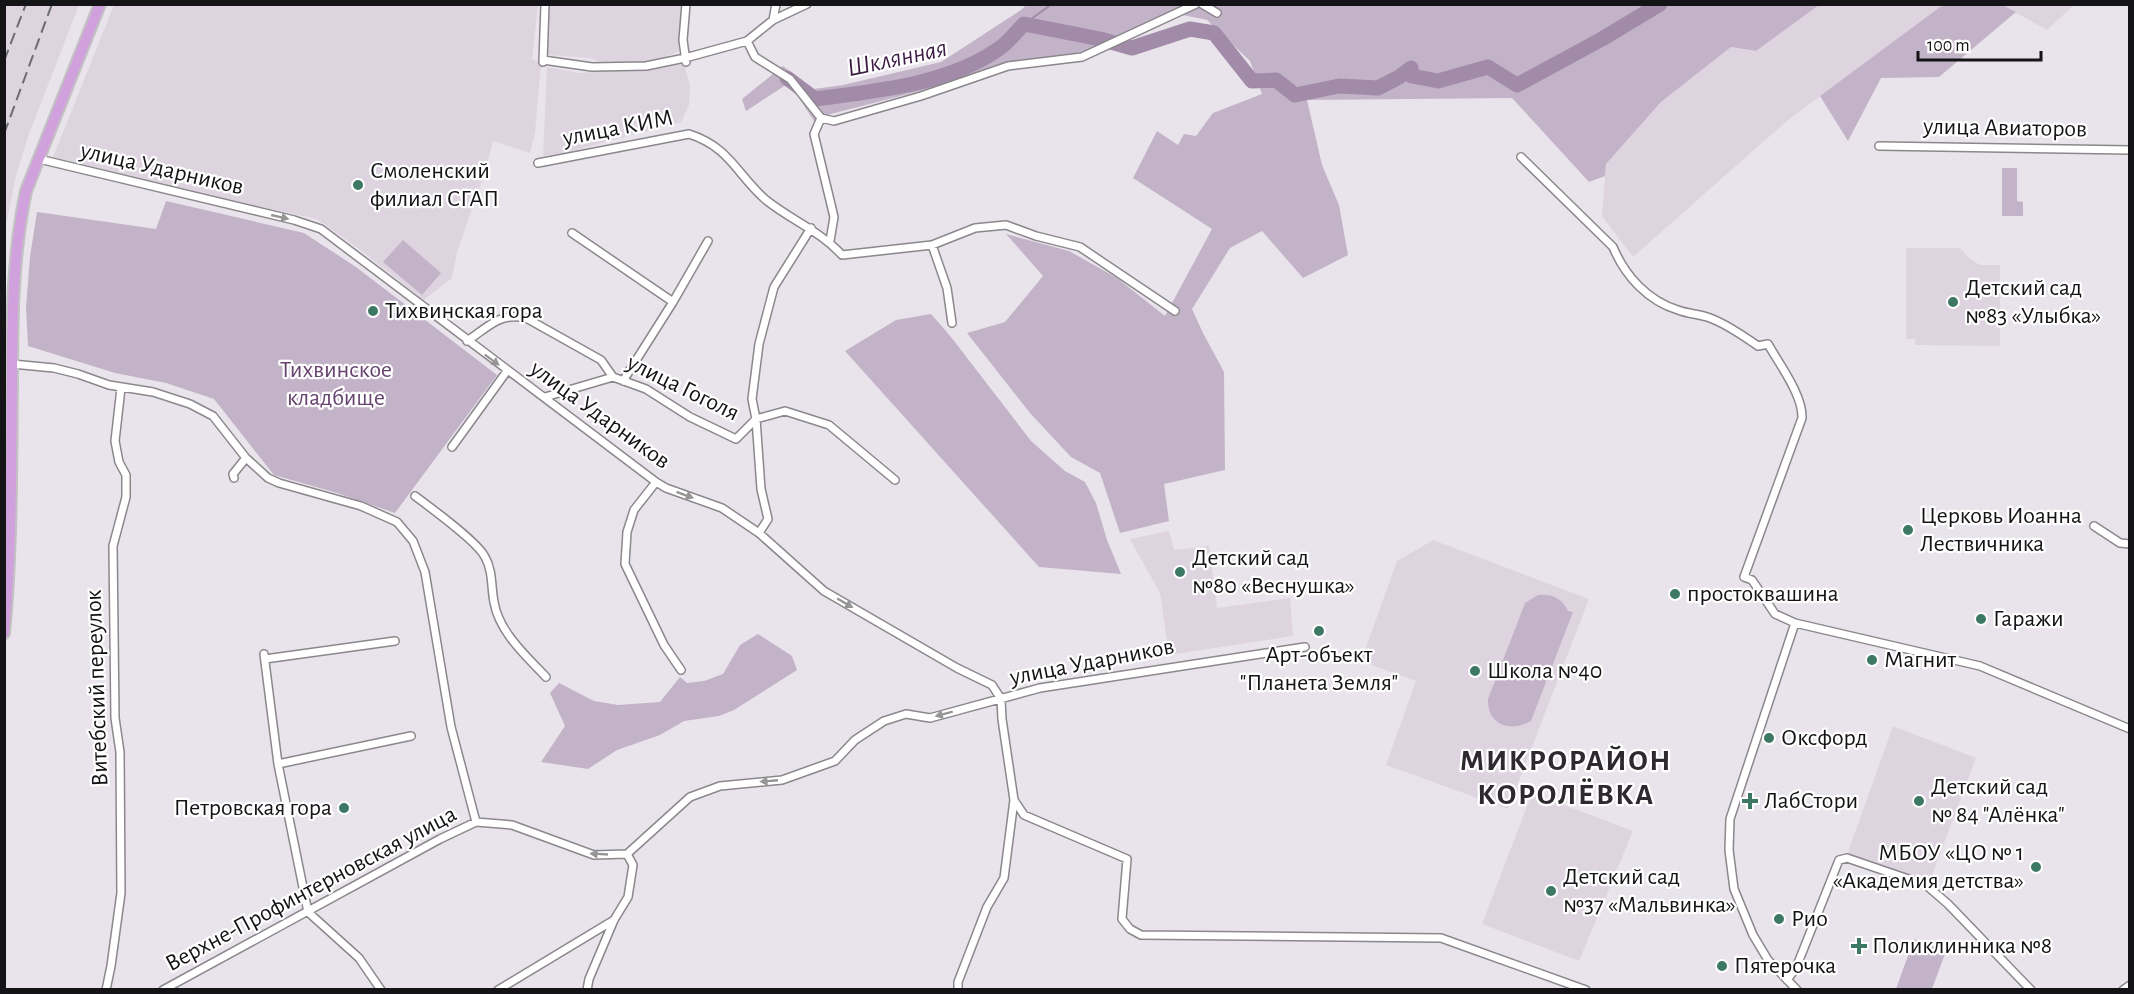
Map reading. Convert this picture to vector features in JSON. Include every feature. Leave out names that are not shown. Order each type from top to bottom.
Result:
[{"type":"main road","points":[[4,633],[10,534],[13,288],[20,222],[26,191],[100,4]]},
{"type":"street","points":[[545,4],[543,62],[592,68],[645,66],[685,60],[747,41],[773,20],[807,4]]},
{"type":"street","points":[[685,60],[683,40],[686,4]]},
{"type":"street","points":[[773,20],[776,4]]},
{"type":"street","points":[[747,41],[755,57],[790,79],[821,118],[834,121],[921,96],[1008,66],[1083,57],[1196,4]]},
{"type":"street","points":[[1202,4],[1217,13]]},
{"type":"street","points":[[821,118],[814,134],[834,217],[830,241]]},
{"type":"street","name":"улица КИМ","points":[[538,163],[689,134],[721,150],[766,200],[830,241],[842,255],[932,245],[975,228],[1006,225],[1036,236],[1080,247],[1175,311]]},
{"type":"street","name":"улица Авиаторов","points":[[1879,146],[2130,150]]},
{"type":"street","points":[[1521,157],[1613,248],[1618,261],[1644,293],[1677,310],[1717,321],[1758,346],[1768,344],[1803,409],[1802,418],[1744,577],[1752,580],[1775,614],[1795,623],[1980,666],[2130,729]]},
{"type":"street","name":"улица Ударников","points":[[39,159],[294,220],[321,229],[656,482],[666,488],[722,508],[759,533],[824,591],[957,668],[992,685],[1000,699],[1040,688],[1093,678],[1305,647]]},
{"type":"street","points":[[759,533],[768,519],[761,489],[756,419],[752,399],[759,344],[774,287],[811,228]]},
{"type":"street","points":[[572,233],[673,302]]},
{"type":"street","points":[[623,381],[708,241]]},
{"type":"street","points":[[932,245],[947,288],[952,323]]},
{"type":"street","name":"улица Гоголя","points":[[467,341],[503,316],[515,315],[526,318],[601,360],[613,378],[646,389],[690,417],[736,439],[756,419]]},
{"type":"street","points":[[12,364],[54,368],[121,388],[170,397],[213,416],[246,458],[268,478],[361,506],[397,522],[413,541],[425,572],[451,727],[476,822]]},
{"type":"street","points":[[452,447],[507,371]]},
{"type":"street","points":[[545,397],[613,378]]},
{"type":"street","name":"Витебский переулок","points":[[106,990],[121,893],[120,752],[116,718],[113,546],[126,497],[126,475],[119,462],[115,441],[121,388]]},
{"type":"street","points":[[756,419],[785,411],[829,425],[895,480]]},
{"type":"street","points":[[234,478],[233,474],[246,458]]},
{"type":"street","points":[[656,482],[634,510],[627,532],[626,564],[664,645],[681,670]]},
{"type":"street","points":[[416,496],[485,555],[492,579],[494,603],[503,627],[546,677]]},
{"type":"street","points":[[2094,526],[2120,543],[2130,544]]},
{"type":"street","points":[[1795,623],[1730,819],[1729,850],[1734,889],[1753,935],[1768,960],[1797,990]]},
{"type":"street","points":[[381,990],[359,958],[308,912],[278,764],[265,657],[395,641]]},
{"type":"street","points":[[587,990],[614,920],[628,897],[633,865],[627,854],[690,797],[720,786],[782,780],[835,761],[855,740],[884,721],[906,714],[930,718],[1000,699],[1014,800],[1004,879],[987,907],[958,982],[958,990]]},
{"type":"street","points":[[278,764],[411,735]]},
{"type":"street","points":[[1014,800],[1024,815],[1127,859],[1122,918],[1130,929],[1142,935],[1441,938],[1586,990]]},
{"type":"street","name":"Верхне-Профинтерновская улица","points":[[163,990],[440,839],[476,822],[512,825],[594,855],[627,854]]},
{"type":"street","points":[[1787,980],[1796,968],[1839,860],[1847,858],[1926,885],[1948,904],[2031,990]]},
{"type":"street","points":[[498,990],[614,920]]},
{"type":"street","points":[[2123,990],[2130,985]]},
{"type":"shaded area","points":[[7,4],[79,5],[29,134],[16,176],[5,229],[4,10]]},
{"type":"shaded area","points":[[2074,4],[2047,30],[2002,5]]},
{"type":"shaded area","points":[[114,5],[538,5],[532,59],[541,63],[535,133],[530,153],[493,141],[485,172],[457,252],[452,278],[424,300],[317,219],[223,199],[53,157]]},
{"type":"shaded area","points":[[550,5],[682,5],[679,51],[644,63],[603,64],[591,58],[546,55]]},
{"type":"shaded area","points":[[1819,5],[1947,5],[1940,7],[1788,120],[1633,257],[1602,216],[1606,164],[1661,102],[1731,47],[1756,51]]},
{"type":"shaded area","points":[[684,64],[690,85],[689,105],[681,122],[568,152],[543,156],[547,67],[579,73],[663,68]]},
{"type":"shaded area","name":"Детский сад №83 «Улыбка»","points":[[1906,248],[1960,248],[1970,259],[1980,265],[2000,265],[2000,346],[1915,345],[1915,339],[1906,339]]},
{"type":"shaded area","name":"Детский сад №80 «Веснушка»","points":[[1169,531],[1174,550],[1209,546],[1217,608],[1290,598],[1293,636],[1169,655],[1160,593],[1130,539]]},
{"type":"shaded area","name":"Школа №40","points":[[1433,540],[1589,599],[1508,809],[1386,765],[1416,681],[1361,661],[1397,561]]},
{"type":"shaded area","points":[[1893,726],[1976,758],[1929,883],[1847,855]]},
{"type":"shaded area","name":"Детский сад №37 «Мальвинка»","points":[[1532,793],[1633,831],[1579,961],[1482,924]]},
{"type":"green space","points":[[1026,5],[1819,5],[1756,51],[1731,47],[1661,102],[1606,164],[1605,176],[1589,182],[1512,98],[1307,100],[1322,165],[1339,205],[1348,255],[1303,278],[1262,231],[1230,248],[1192,309],[1224,372],[1225,470],[1164,484],[1169,521],[1120,533],[1100,473],[1071,457],[1030,413],[967,333],[1005,322],[1043,276],[1006,234],[1069,251],[1117,278],[1165,316],[1212,229],[1133,178],[1157,131],[1178,145],[1184,134],[1196,136],[1213,113],[1262,94],[1250,61],[1207,20],[1178,14],[1114,45],[1025,64],[827,115],[814,121],[789,83],[746,111],[742,99],[783,66],[814,89],[843,85],[941,62]]},
{"type":"green space","points":[[2002,5],[2016,12],[1939,77],[1881,78],[1848,141],[1820,96],[1940,7]]},
{"type":"green space","points":[[2002,168],[2017,168],[2017,201],[2023,202],[2023,216],[2002,216]]},
{"type":"green space","name":"Тихвинское кладбище","points":[[166,201],[304,233],[356,267],[497,375],[395,513],[274,475],[214,399],[166,383],[115,373],[28,346],[26,307],[37,212],[156,229]]},
{"type":"green space","points":[[403,240],[441,273],[422,295],[383,262]]},
{"type":"green space","points":[[931,314],[1031,441],[1065,471],[1085,482],[1096,503],[1107,540],[1121,574],[1039,567],[845,351],[896,320]]},
{"type":"green space","points":[[1538,595],[1556,598],[1568,611],[1573,612],[1531,721],[1523,725],[1508,726],[1496,721],[1491,715],[1488,699],[1525,603]]},
{"type":"green space","points":[[758,634],[792,656],[797,670],[734,710],[719,716],[684,721],[660,735],[617,750],[588,769],[541,762],[565,726],[550,693],[559,683],[594,701],[618,705],[660,702],[680,677],[687,683],[704,681],[723,674],[740,645]]},
{"type":"green space","points":[[1914,939],[1946,951],[1932,989],[1896,989]]},
{"type":"waterway","points":[[1024,24],[1052,4]]},
{"type":"waterway","name":"Шклянная","points":[[787,78],[815,99],[909,85],[933,79],[977,62],[1001,48],[1024,24],[1100,39],[1132,48],[1190,29],[1214,33],[1252,81],[1276,80],[1295,95],[1339,86],[1378,88],[1411,68],[1412,76],[1438,81],[1488,67],[1517,85],[1602,39],[1660,4]]},
{"type":"railway","points":[[4,61],[26,4]]},
{"type":"railway","points":[[4,134],[52,4]]},
{"type":"place","name":"Смоленский филиал СГАП","points":[[358,185]]},
{"type":"place","name":"Детский сад №83 «Улыбка»","points":[[1953,302]]},
{"type":"place","name":"Тихвинская гора","points":[[373,311]]},
{"type":"place","name":"Церковь Иоанна Лествичника","points":[[1908,530]]},
{"type":"place","name":"Детский сад №80 «Веснушка»","points":[[1180,572]]},
{"type":"place","name":"простоквашина","points":[[1675,594]]},
{"type":"place","name":"Гаражи","points":[[1981,619]]},
{"type":"place","name":"Арт-объект \"Планета Земля\"","points":[[1319,631]]},
{"type":"place","name":"Магнит","points":[[1872,660]]},
{"type":"place","name":"Школа №40","points":[[1475,671]]},
{"type":"place","name":"Оксфорд","points":[[1769,738]]},
{"type":"place","name":"ЛабСтори","points":[[1750,801]]},
{"type":"place","name":"Детский сад № 84 \"Алёнка\"","points":[[1919,801]]},
{"type":"place","name":"Петровская гора","points":[[344,808]]},
{"type":"place","name":"МБОУ «ЦО № 1 «Академия детства»","points":[[2036,867]]},
{"type":"place","name":"Детский сад №37 «Мальвинка»","points":[[1551,891]]},
{"type":"place","name":"Рио","points":[[1779,919]]},
{"type":"place","name":"Поликлинника №8","points":[[1859,946]]},
{"type":"place","name":"Пятерочка","points":[[1722,966]]},
{"type":"district","name":"МИКРОРАЙОН КОРОЛЁВКА","points":[[1566,778]]}]
